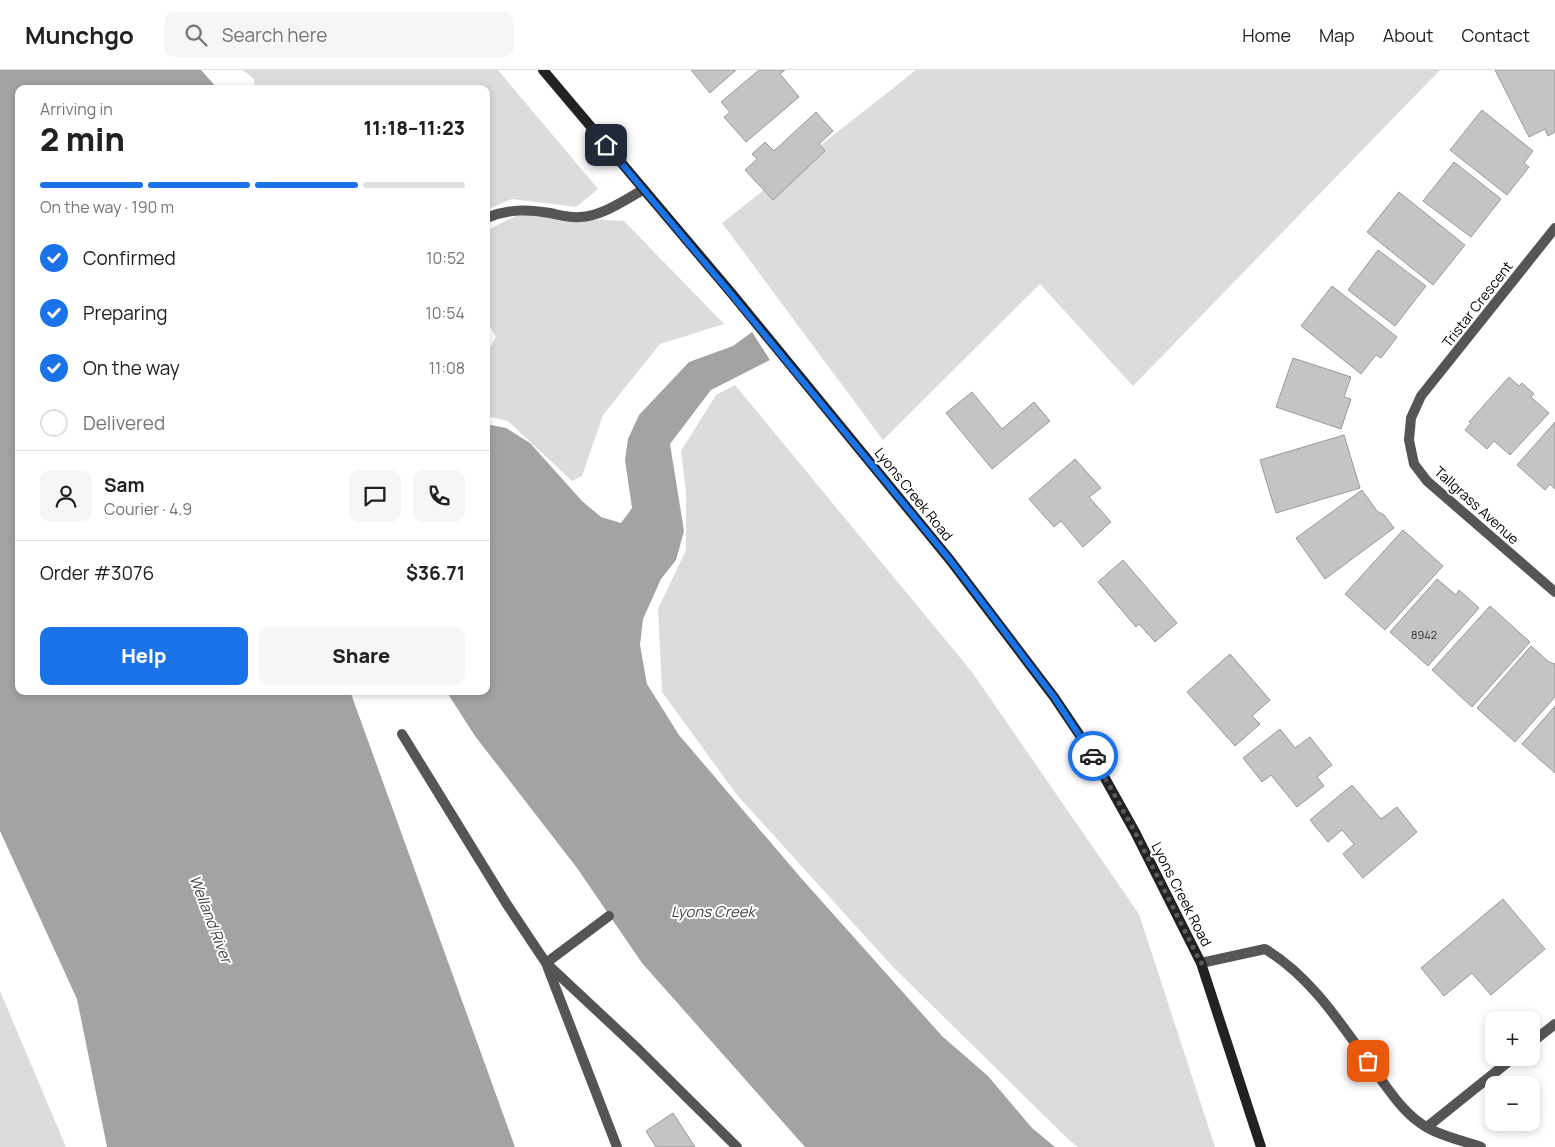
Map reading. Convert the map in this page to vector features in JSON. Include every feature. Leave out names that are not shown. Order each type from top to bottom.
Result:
[{"type":"main road","name":"Lyons Creek Road","points":[[543,70],[950,560],[1054,697],[1087,746],[1135,832],[1201,963],[1261,1147]]},
{"type":"street","points":[[490,217],[518,210],[538,210],[581,217],[604,211],[643,190]]},
{"type":"street","name":"Tristar Crescent","points":[[1421,396],[1555,228]]},
{"type":"street","name":"Tallgrass Avenue","points":[[1421,396],[1411,418],[1409,440],[1414,464],[1427,482],[1555,592]]},
{"type":"street","points":[[402,734],[506,903],[546,963],[616,1147]]},
{"type":"street","points":[[546,963],[609,916]]},
{"type":"street","points":[[1201,963],[1265,950],[1276,956],[1312,988],[1406,1111],[1427,1127],[1481,1147]]},
{"type":"street","points":[[546,963],[638,1049],[737,1147]]},
{"type":"street","points":[[1540,1036],[1555,1024]]},
{"type":"street","points":[[1427,1127],[1503,1066]]},
{"type":"shaded area","points":[[243,70],[498,70],[598,189],[576,207],[512,199],[490,208],[490,85],[255,85],[254,79]]},
{"type":"shaded area","points":[[916,70],[1440,70],[1133,386],[1040,284],[883,440],[722,223]]},
{"type":"shaded area","points":[[517,215],[624,221],[724,324],[660,344],[603,415],[582,476],[572,481],[508,421],[490,417],[490,348],[496,337],[490,326],[490,229]]},
{"type":"shaded area","points":[[735,385],[972,672],[1139,914],[1215,1147],[1078,1147],[1069,1140],[893,967],[737,795],[662,692],[658,609],[686,550],[686,493],[681,451],[716,395]]},
{"type":"shaded area","points":[[0,991],[66,1147],[0,1147]]},
{"type":"water","name":"Welland River","points":[[0,70],[201,70],[214,85],[15,85],[15,695],[351,695],[515,1147],[107,1147],[77,999],[0,831]]},
{"type":"water","name":"Lyons Creek","points":[[752,332],[770,360],[711,390],[670,444],[684,531],[676,560],[661,579],[643,619],[640,645],[647,684],[679,735],[801,878],[942,1036],[988,1076],[1032,1128],[1055,1147],[805,1147],[642,963],[577,868],[475,736],[449,695],[490,695],[490,425],[506,428],[530,443],[582,501],[601,517],[621,523],[632,508],[625,460],[628,439],[639,415],[689,362],[733,346]]},
{"type":"building","points":[[691,70],[736,70],[710,93]]},
{"type":"building","points":[[759,70],[785,70],[780,74],[799,97],[746,142],[724,117],[730,112],[721,102]]},
{"type":"building","points":[[1495,70],[1555,70],[1555,132],[1548,136],[1545,129],[1529,137]]},
{"type":"building","points":[[1482,110],[1533,151],[1524,163],[1529,167],[1507,195],[1450,150]]},
{"type":"building","points":[[816,112],[833,131],[819,144],[825,151],[773,200],[745,170],[757,159],[752,154],[765,142],[774,151]]},
{"type":"building","points":[[1454,162],[1501,199],[1471,237],[1423,201]]},
{"type":"building","points":[[1399,192],[1465,245],[1433,285],[1367,232]]},
{"type":"building","points":[[1378,250],[1426,286],[1395,326],[1348,290]]},
{"type":"building","points":[[1332,286],[1397,337],[1381,358],[1376,355],[1361,374],[1301,326]]},
{"type":"building","points":[[1293,358],[1351,377],[1344,397],[1351,399],[1341,429],[1276,407]]},
{"type":"building","points":[[1509,377],[1519,386],[1522,383],[1534,394],[1531,397],[1549,413],[1510,455],[1494,441],[1487,449],[1465,430],[1471,423],[1469,422]]},
{"type":"building","points":[[972,392],[1002,429],[1034,402],[1050,421],[992,469],[946,413]]},
{"type":"building","points":[[1555,422],[1555,489],[1550,484],[1545,490],[1517,465]]},
{"type":"building","points":[[1344,435],[1360,488],[1276,513],[1260,460]]},
{"type":"building","points":[[1075,459],[1101,488],[1089,497],[1111,522],[1083,547],[1061,521],[1054,527],[1029,499]]},
{"type":"building","points":[[1362,490],[1377,511],[1384,515],[1394,528],[1325,579],[1296,538]]},
{"type":"building","points":[[1403,530],[1443,566],[1385,630],[1345,594]]},
{"type":"building","points":[[1123,560],[1177,623],[1155,642],[1139,624],[1136,627],[1098,582]]},
{"type":"building","points":[[1437,579],[1456,595],[1459,590],[1479,608],[1428,666],[1390,632]]},
{"type":"building","points":[[1490,606],[1530,642],[1472,707],[1432,670]]},
{"type":"building","points":[[1531,646],[1549,662],[1555,664],[1555,697],[1515,742],[1477,708]]},
{"type":"building","points":[[1230,654],[1270,700],[1252,716],[1260,724],[1235,746],[1187,692]]},
{"type":"building","points":[[1555,706],[1555,773],[1522,744]]},
{"type":"building","points":[[1280,729],[1295,748],[1310,737],[1332,765],[1317,777],[1324,786],[1297,807],[1271,775],[1262,782],[1243,758]]},
{"type":"building","points":[[1352,785],[1381,819],[1397,807],[1417,832],[1363,878],[1343,854],[1354,844],[1342,830],[1328,842],[1310,820]]},
{"type":"building","points":[[1503,899],[1545,949],[1491,995],[1472,973],[1444,996],[1421,968]]},
{"type":"building","points":[[673,1113],[695,1147],[656,1147],[646,1131]]},
{"type":"way so far","points":[[1093,756],[1135,832],[1201,963],[1265,950],[1276,956],[1312,988],[1338,1019],[1368,1061]]},
{"type":"route","points":[[606,145],[950,560],[1021,651],[1093,756]]}]
